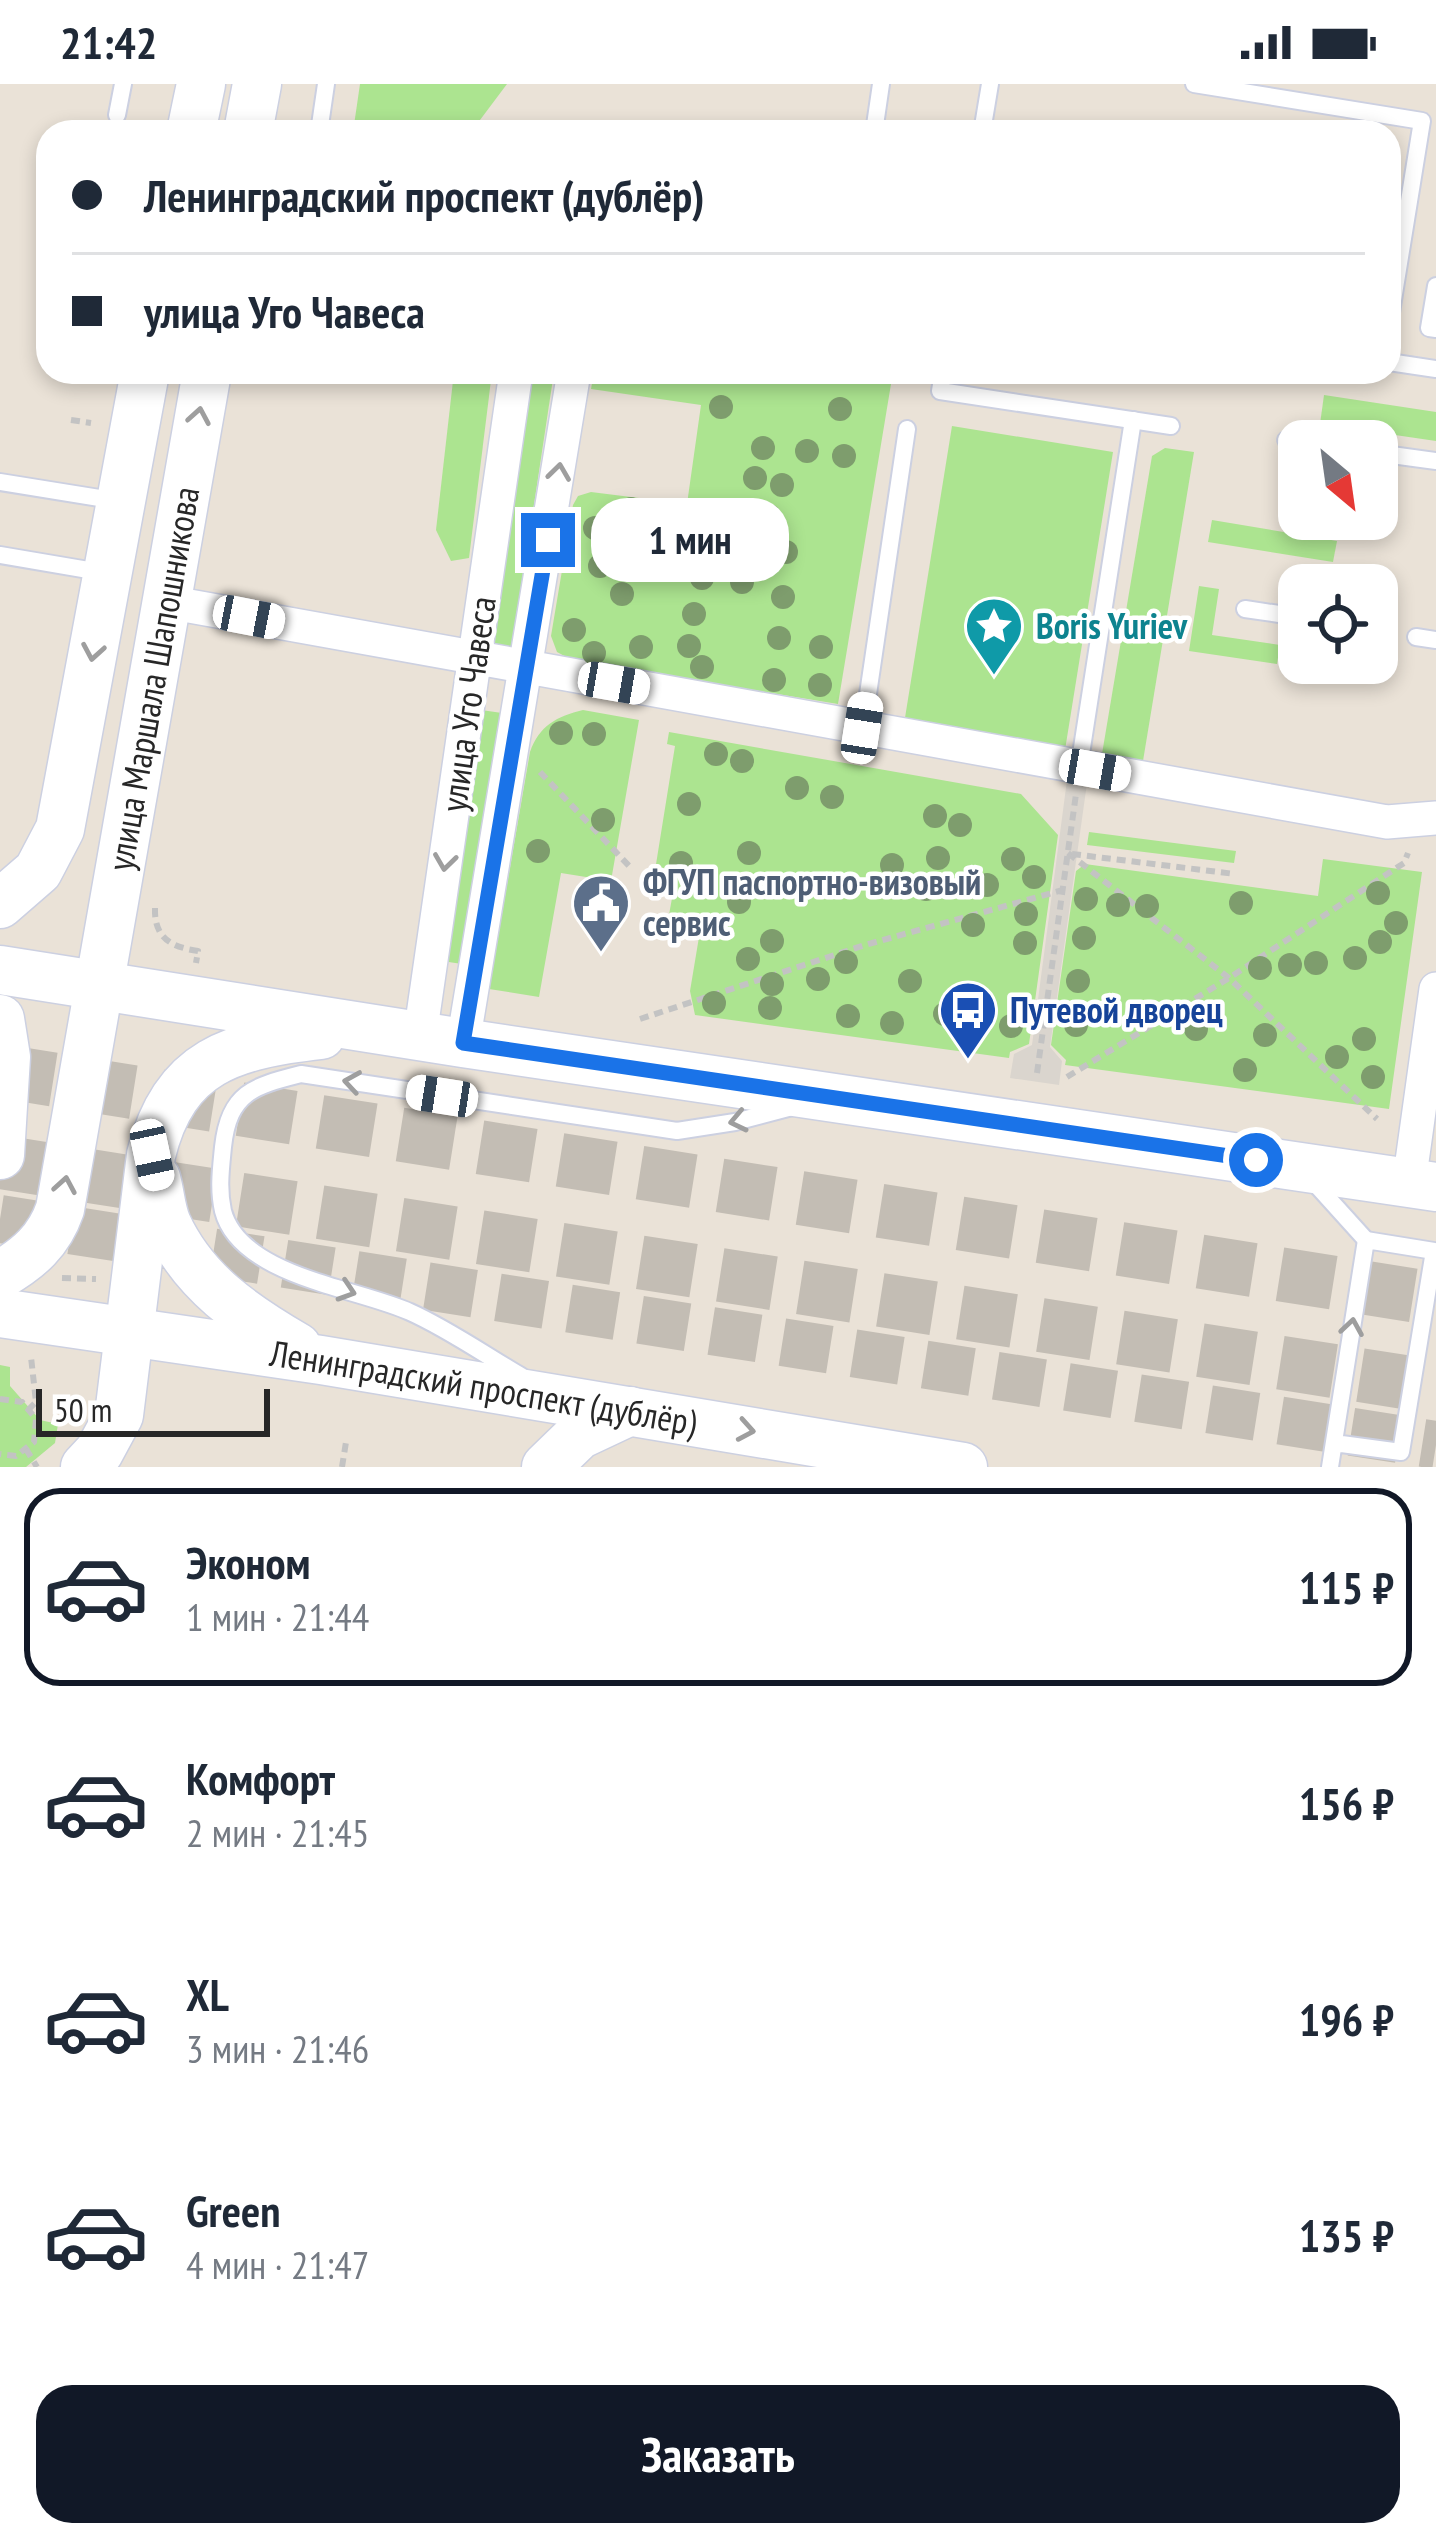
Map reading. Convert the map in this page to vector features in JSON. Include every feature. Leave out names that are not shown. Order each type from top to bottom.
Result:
[{"type":"main road","points":[[193,120],[200,84]]},
{"type":"main road","points":[[250,120],[257,84]]},
{"type":"main road","name":"улица Маршала Шапошникова","points":[[0,904],[38,871],[59,829],[143,384]]},
{"type":"main road","name":"улица Маршала Шапошникова","points":[[0,1275],[52,1234],[61,1209],[205,384]]},
{"type":"main road","points":[[0,970],[1299,1166],[1427,1190]]},
{"type":"main road","points":[[0,1019],[6,1057],[0,1155]]},
{"type":"main road","points":[[85,1467],[119,1415],[159,1121],[194,1072],[239,1049],[420,1036]]},
{"type":"main road","points":[[152,1155],[167,1223],[200,1275],[237,1312],[321,1360]]},
{"type":"main road","name":"Ленинградский проспект (дублёр)","points":[[0,1313],[321,1360],[963,1467]]},
{"type":"main road","points":[[546,1467],[579,1435],[630,1411]]},
{"type":"street","name":"улица Уго Чавеса","points":[[420,1036],[514,384]]},
{"type":"street","name":"улица Уго Чавеса","points":[[420,1036],[524,667],[572,384]]},
{"type":"street","points":[[167,602],[1387,823],[1430,820]]},
{"type":"street","points":[[1427,1190],[1436,988]]},
{"type":"lane","points":[[117,115],[122,84]]},
{"type":"lane","points":[[321,120],[326,84]]},
{"type":"lane","points":[[876,120],[881,84]]},
{"type":"lane","points":[[984,120],[990,84]]},
{"type":"lane","points":[[1194,84],[1429,122],[1401,264]]},
{"type":"lane","points":[[1436,286],[1429,328],[1436,328]]},
{"type":"lane","points":[[1401,364],[1436,369]]},
{"type":"lane","points":[[941,384],[940,391],[1171,426]]},
{"type":"lane","points":[[1079,767],[1133,420]]},
{"type":"lane","points":[[862,728],[907,429]]},
{"type":"lane","points":[[1398,456],[1436,461]]},
{"type":"lane","points":[[0,482],[121,502]]},
{"type":"lane","points":[[0,555],[107,573]]},
{"type":"lane","points":[[1245,609],[1278,614]]},
{"type":"lane","points":[[1416,637],[1436,640]]},
{"type":"lane","points":[[562,1400],[410,1312],[258,1257],[224,1216],[219,1185],[225,1128],[236,1103],[255,1085],[301,1074],[677,1131],[796,1106],[853,1101]]},
{"type":"lane","points":[[1299,1166],[1366,1240],[1434,1251],[1401,1452],[1334,1443]]},
{"type":"lane","points":[[1330,1467],[1366,1240]]},
{"type":"path","points":[[71,420],[91,423]]},
{"type":"path","points":[[534,765],[632,869]]},
{"type":"path","points":[[1037,1073],[1079,767]]},
{"type":"path","points":[[1067,1077],[1404,863],[1430,820]]},
{"type":"path","points":[[1068,853],[1235,874]]},
{"type":"path","points":[[1068,853],[1229,978],[1377,1119]]},
{"type":"path","points":[[640,1019],[866,945],[1063,890]]},
{"type":"path","points":[[179,948],[181,938]]},
{"type":"path","points":[[28,1410],[36,1402],[30,1369]]},
{"type":"path","points":[[0,1400],[22,1402],[36,1419],[34,1442],[16,1456],[0,1454]]},
{"type":"path","points":[[342,1467],[346,1442]]},
{"type":"path","points":[[26,1449],[37,1467]]},
{"type":"green space","points":[[360,84],[507,84],[480,120],[355,120]]},
{"type":"green space","points":[[453,384],[491,384],[469,558],[451,561],[436,530]]},
{"type":"green space","points":[[531,384],[552,384],[511,657],[491,654]]},
{"type":"green space","points":[[592,384],[891,384],[838,704],[572,660],[557,652],[551,636],[578,496],[591,492],[687,504],[701,405],[591,389]]},
{"type":"green space","points":[[1324,395],[1436,412],[1436,441],[1398,435],[1398,420],[1321,420]]},
{"type":"green space","points":[[952,426],[1113,452],[1065,750],[904,724]]},
{"type":"green space","points":[[1165,448],[1194,452],[1143,761],[1102,754],[1152,456]]},
{"type":"green space","points":[[1212,520],[1278,531],[1278,540],[1337,541],[1333,562],[1208,542]]},
{"type":"green space","points":[[1199,586],[1219,589],[1212,635],[1278,645],[1278,658],[1277,664],[1189,651]]},
{"type":"green space","points":[[481,710],[502,713],[462,964],[442,961]]},
{"type":"green space","points":[[583,710],[639,720],[611,881],[561,873],[539,997],[489,989],[530,752],[550,724]]},
{"type":"green space","points":[[669,732],[1021,794],[1058,835],[1029,1044],[1010,1052],[1009,1058],[695,1015],[690,991],[700,931],[667,926],[674,887],[653,883],[675,746],[667,744]]},
{"type":"green space","points":[[1089,832],[1236,851],[1234,863],[1087,845]]},
{"type":"green space","points":[[1323,859],[1422,872],[1389,1109],[1065,1065],[1066,1060],[1051,1045],[1076,871],[1085,864],[1318,896]]},
{"type":"green space","points":[[0,1365],[10,1367],[10,1386],[40,1420],[58,1424],[55,1443],[26,1467],[0,1467]]},
{"type":"shaded area","points":[[1069,765],[1089,769],[1050,1047],[1062,1061],[1059,1085],[1010,1078],[1014,1054],[1032,1045]]},
{"type":"tunnel","points":[[0,1071],[1436,1299]]},
{"type":"tunnel","points":[[0,1162],[1436,1387]]},
{"type":"tunnel","points":[[0,1219],[1436,1445]]},
{"type":"place","name":"Boris Yuriev","points":[[994,677]]},
{"type":"place","name":"ФГУП паспортно-визовый сервис","points":[[601,954]]},
{"type":"place","name":"Путевой дворец","points":[[968,1061]]},
{"type":"route","points":[[548,540],[463,1043],[1256,1160]]}]
